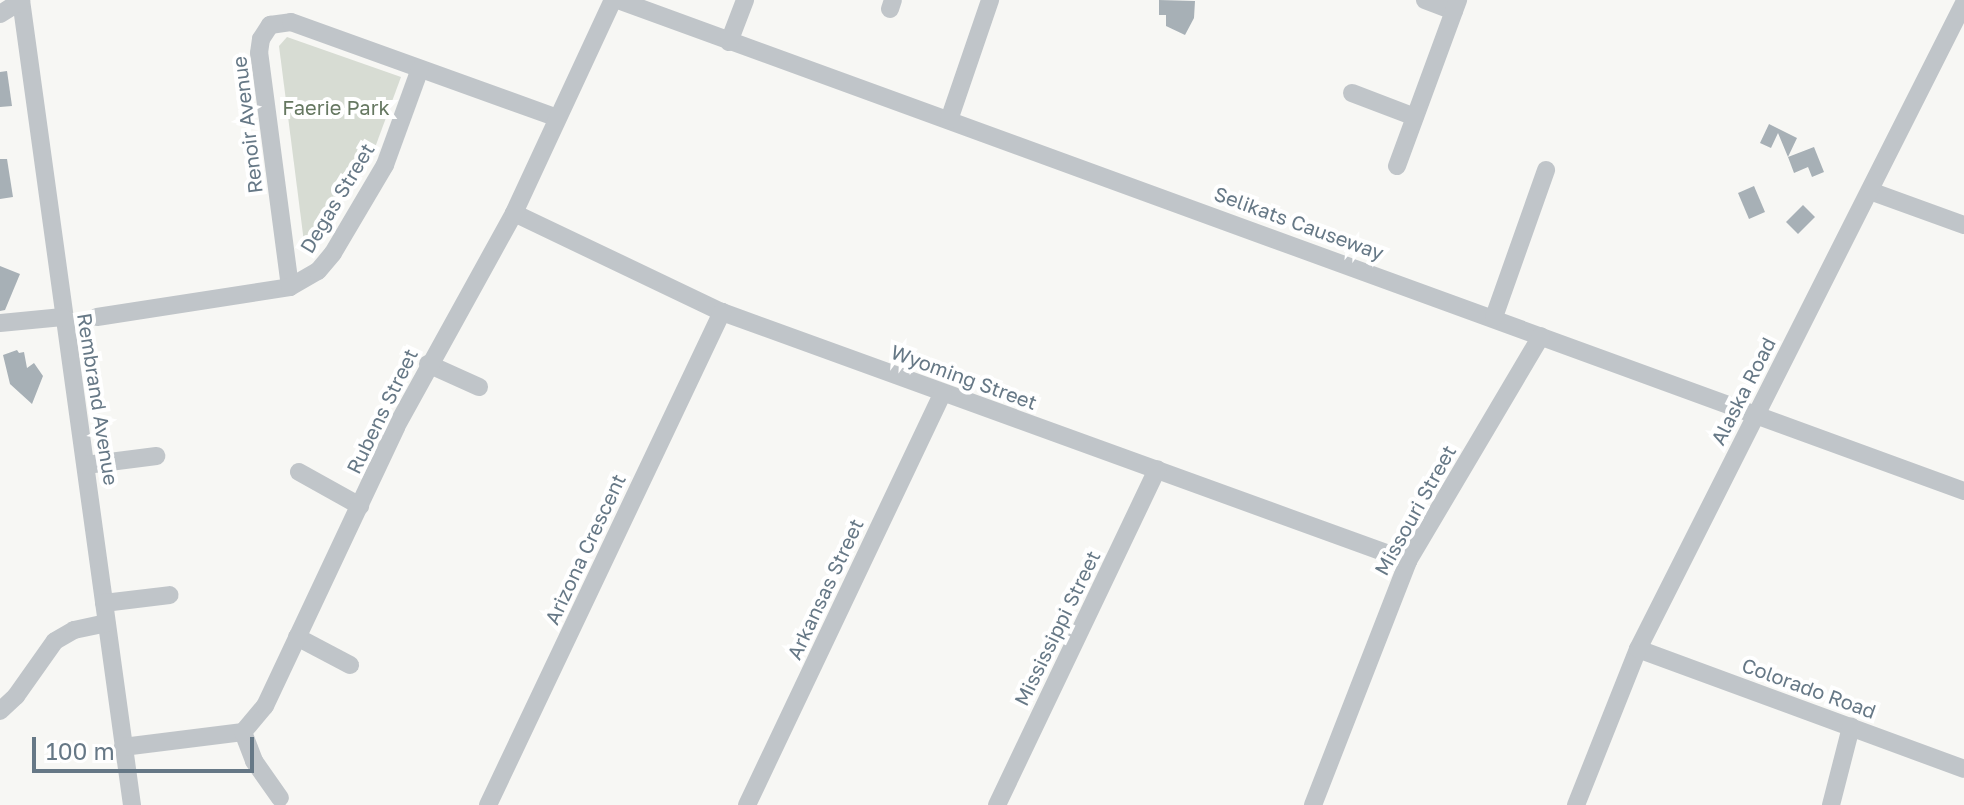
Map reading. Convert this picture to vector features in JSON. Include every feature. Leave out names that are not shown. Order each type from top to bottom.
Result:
[{"type":"street","name":"Selikats Causeway","points":[[615,0],[1494,317],[1964,491]]},
{"type":"street","name":"Rubens Street","points":[[243,732],[271,697],[428,364],[514,213],[615,0]]},
{"type":"street","points":[[729,42],[745,0]]},
{"type":"street","points":[[949,120],[990,0]]},
{"type":"street","points":[[1397,166],[1456,6],[1425,0]]},
{"type":"street","points":[[0,14],[21,1]]},
{"type":"street","name":"Rembrand Avenue","points":[[21,1],[132,805]]},
{"type":"street","name":"Alaska Road","points":[[1576,805],[1638,649],[1964,3]]},
{"type":"street","name":"Renoir Avenue","points":[[290,287],[261,74],[261,39],[265,30],[276,22],[291,22],[557,118]]},
{"type":"street","name":"Degas Street","points":[[97,317],[290,287],[318,271],[340,242],[393,147],[420,69]]},
{"type":"street","points":[[1352,93],[1415,117]]},
{"type":"street","points":[[1494,317],[1546,170]]},
{"type":"street","points":[[1870,191],[1964,225]]},
{"type":"street","name":"Wyoming Street","points":[[514,213],[722,312],[1408,561]]},
{"type":"street","name":"Arizona Crescent","points":[[488,805],[722,312]]},
{"type":"street","points":[[0,323],[63,317]]},
{"type":"street","name":"Missouri Street","points":[[1313,805],[1408,561],[1541,336]]},
{"type":"street","points":[[428,364],[479,387]]},
{"type":"street","name":"Arkansas Street","points":[[747,805],[943,393]]},
{"type":"street","points":[[86,465],[156,456]]},
{"type":"street","name":"Mississippi Street","points":[[997,805],[1157,469]]},
{"type":"street","points":[[299,472],[360,506]]},
{"type":"street","points":[[104,603],[170,595]]},
{"type":"street","points":[[0,711],[16,696],[55,641],[74,630],[106,623]]},
{"type":"street","points":[[297,637],[350,665]]},
{"type":"street","name":"Colorado Road","points":[[1638,649],[1964,769]]},
{"type":"street","points":[[1831,805],[1851,727]]},
{"type":"street","points":[[123,747],[243,732],[254,761],[280,798]]},
{"type":"green space","name":"Faerie Park","points":[[287,37],[401,77],[373,153],[314,248],[305,250],[279,46]]},
{"type":"building","points":[[1159,0],[1195,1],[1194,18],[1185,35],[1166,26],[1166,15],[1159,15]]},
{"type":"building","points":[[7,71],[12,106],[0,107],[0,72]]},
{"type":"building","points":[[1769,124],[1797,138],[1788,157],[1778,133],[1771,148],[1760,143]]},
{"type":"building","points":[[1814,147],[1824,172],[1812,177],[1808,167],[1794,173],[1788,157]]},
{"type":"building","points":[[0,159],[7,159],[13,197],[0,199]]},
{"type":"building","points":[[1754,186],[1765,212],[1749,219],[1738,193]]},
{"type":"building","points":[[1803,205],[1815,217],[1798,234],[1786,222]]},
{"type":"building","points":[[0,266],[20,274],[5,310],[0,311]]},
{"type":"building","points":[[17,350],[24,352],[27,368],[34,363],[43,376],[32,404],[10,384],[3,355]]}]
